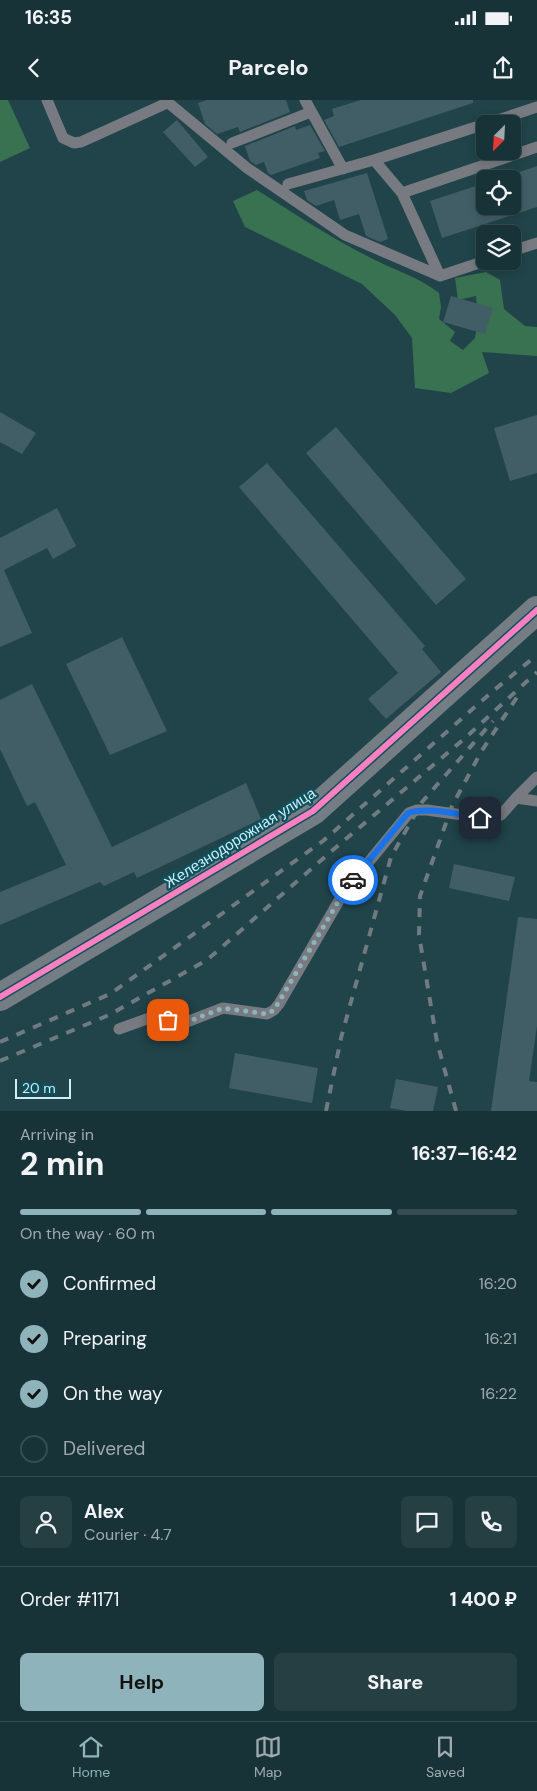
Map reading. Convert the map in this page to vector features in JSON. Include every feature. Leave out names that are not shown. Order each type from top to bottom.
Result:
[{"type":"street","name":"Железнодорожная улица","points":[[0,997],[313,811],[537,610]]},
{"type":"lane","points":[[47,100],[63,138],[74,142],[81,142],[166,101],[247,168],[345,236],[440,276],[476,264]]},
{"type":"lane","points":[[305,100],[343,169]]},
{"type":"lane","points":[[513,115],[537,107]]},
{"type":"lane","points":[[232,143],[312,112]]},
{"type":"lane","points":[[288,184],[374,160],[476,127]]},
{"type":"lane","points":[[402,193],[537,147]]},
{"type":"lane","points":[[374,160],[402,193],[440,276]]},
{"type":"lane","points":[[521,248],[537,243]]},
{"type":"lane","points":[[119,1029],[152,1017],[184,1023],[223,1008],[267,1014],[274,1010],[344,892],[408,813],[417,810],[427,810],[491,819],[500,815],[537,777]]},
{"type":"lane","points":[[516,798],[537,801]]},
{"type":"green space","points":[[0,100],[8,100],[30,148],[0,162]]},
{"type":"green space","points":[[257,190],[345,244],[416,279],[439,293],[441,307],[439,319],[455,332],[450,341],[463,350],[475,338],[478,320],[476,296],[458,300],[455,278],[486,272],[500,280],[504,309],[525,326],[537,327],[537,356],[482,352],[489,373],[451,393],[415,388],[412,338],[395,315],[362,284],[245,227],[233,201]]},
{"type":"building","points":[[207,100],[286,100],[290,112],[240,132],[238,127],[217,134],[205,124],[198,103]]},
{"type":"building","points":[[361,100],[473,100],[473,103],[339,147],[324,120],[334,116],[332,109]]},
{"type":"building","points":[[177,120],[208,157],[195,167],[163,132]]},
{"type":"building","points":[[310,125],[325,151],[318,153],[320,158],[271,175],[268,173],[264,162],[256,165],[250,161],[245,146],[295,126],[296,130]]},
{"type":"building","points":[[537,166],[537,207],[521,212],[521,171]]},
{"type":"building","points":[[367,173],[388,239],[380,242],[366,236],[359,214],[340,220],[334,200],[316,206],[307,200],[304,191]]},
{"type":"building","points":[[476,186],[476,215],[512,215],[482,225],[476,225],[476,227],[442,238],[430,201]]},
{"type":"building","points":[[451,296],[493,308],[485,334],[443,322]]},
{"type":"building","points":[[0,412],[36,433],[22,454],[0,442]]},
{"type":"building","points":[[537,415],[537,473],[510,481],[494,428]]},
{"type":"building","points":[[336,427],[466,579],[436,605],[306,453]]},
{"type":"building","points":[[267,463],[425,646],[422,649],[441,672],[386,719],[368,699],[398,673],[239,487]]},
{"type":"building","points":[[57,508],[76,546],[53,559],[47,548],[4,570],[32,633],[0,647],[0,538]]},
{"type":"building","points":[[122,637],[167,731],[110,755],[66,664]]},
{"type":"building","points":[[32,684],[112,847],[246,783],[261,819],[137,878],[134,872],[104,886],[100,882],[0,925],[0,892],[66,865],[35,802],[27,806],[0,749],[0,700]]},
{"type":"building","points":[[454,864],[515,877],[509,901],[449,888]]},
{"type":"building","points":[[518,917],[537,919],[537,1026],[529,1081],[537,1082],[537,1111],[491,1111]]},
{"type":"building","points":[[235,1053],[318,1068],[312,1103],[229,1088]]},
{"type":"building","points":[[396,1079],[438,1087],[433,1111],[406,1111],[390,1108]]},
{"type":"railway","points":[[0,1042],[110,994],[323,841],[493,691],[537,655]]},
{"type":"railway","points":[[0,1061],[109,1015],[207,960],[464,739],[537,672]]},
{"type":"railway","points":[[456,1111],[437,1042],[419,935],[420,896],[452,806],[481,752],[519,694]]},
{"type":"railway","points":[[326,1111],[341,1038],[391,857],[422,802],[493,721]]},
{"type":"cycle path","points":[[0,997],[313,811],[537,610]]},
{"type":"way so far","points":[[168,1020],[184,1023],[223,1008],[256,1014],[267,1014],[274,1010],[353,880]]},
{"type":"route","points":[[353,880],[408,813],[417,810],[427,810],[480,818]]}]
